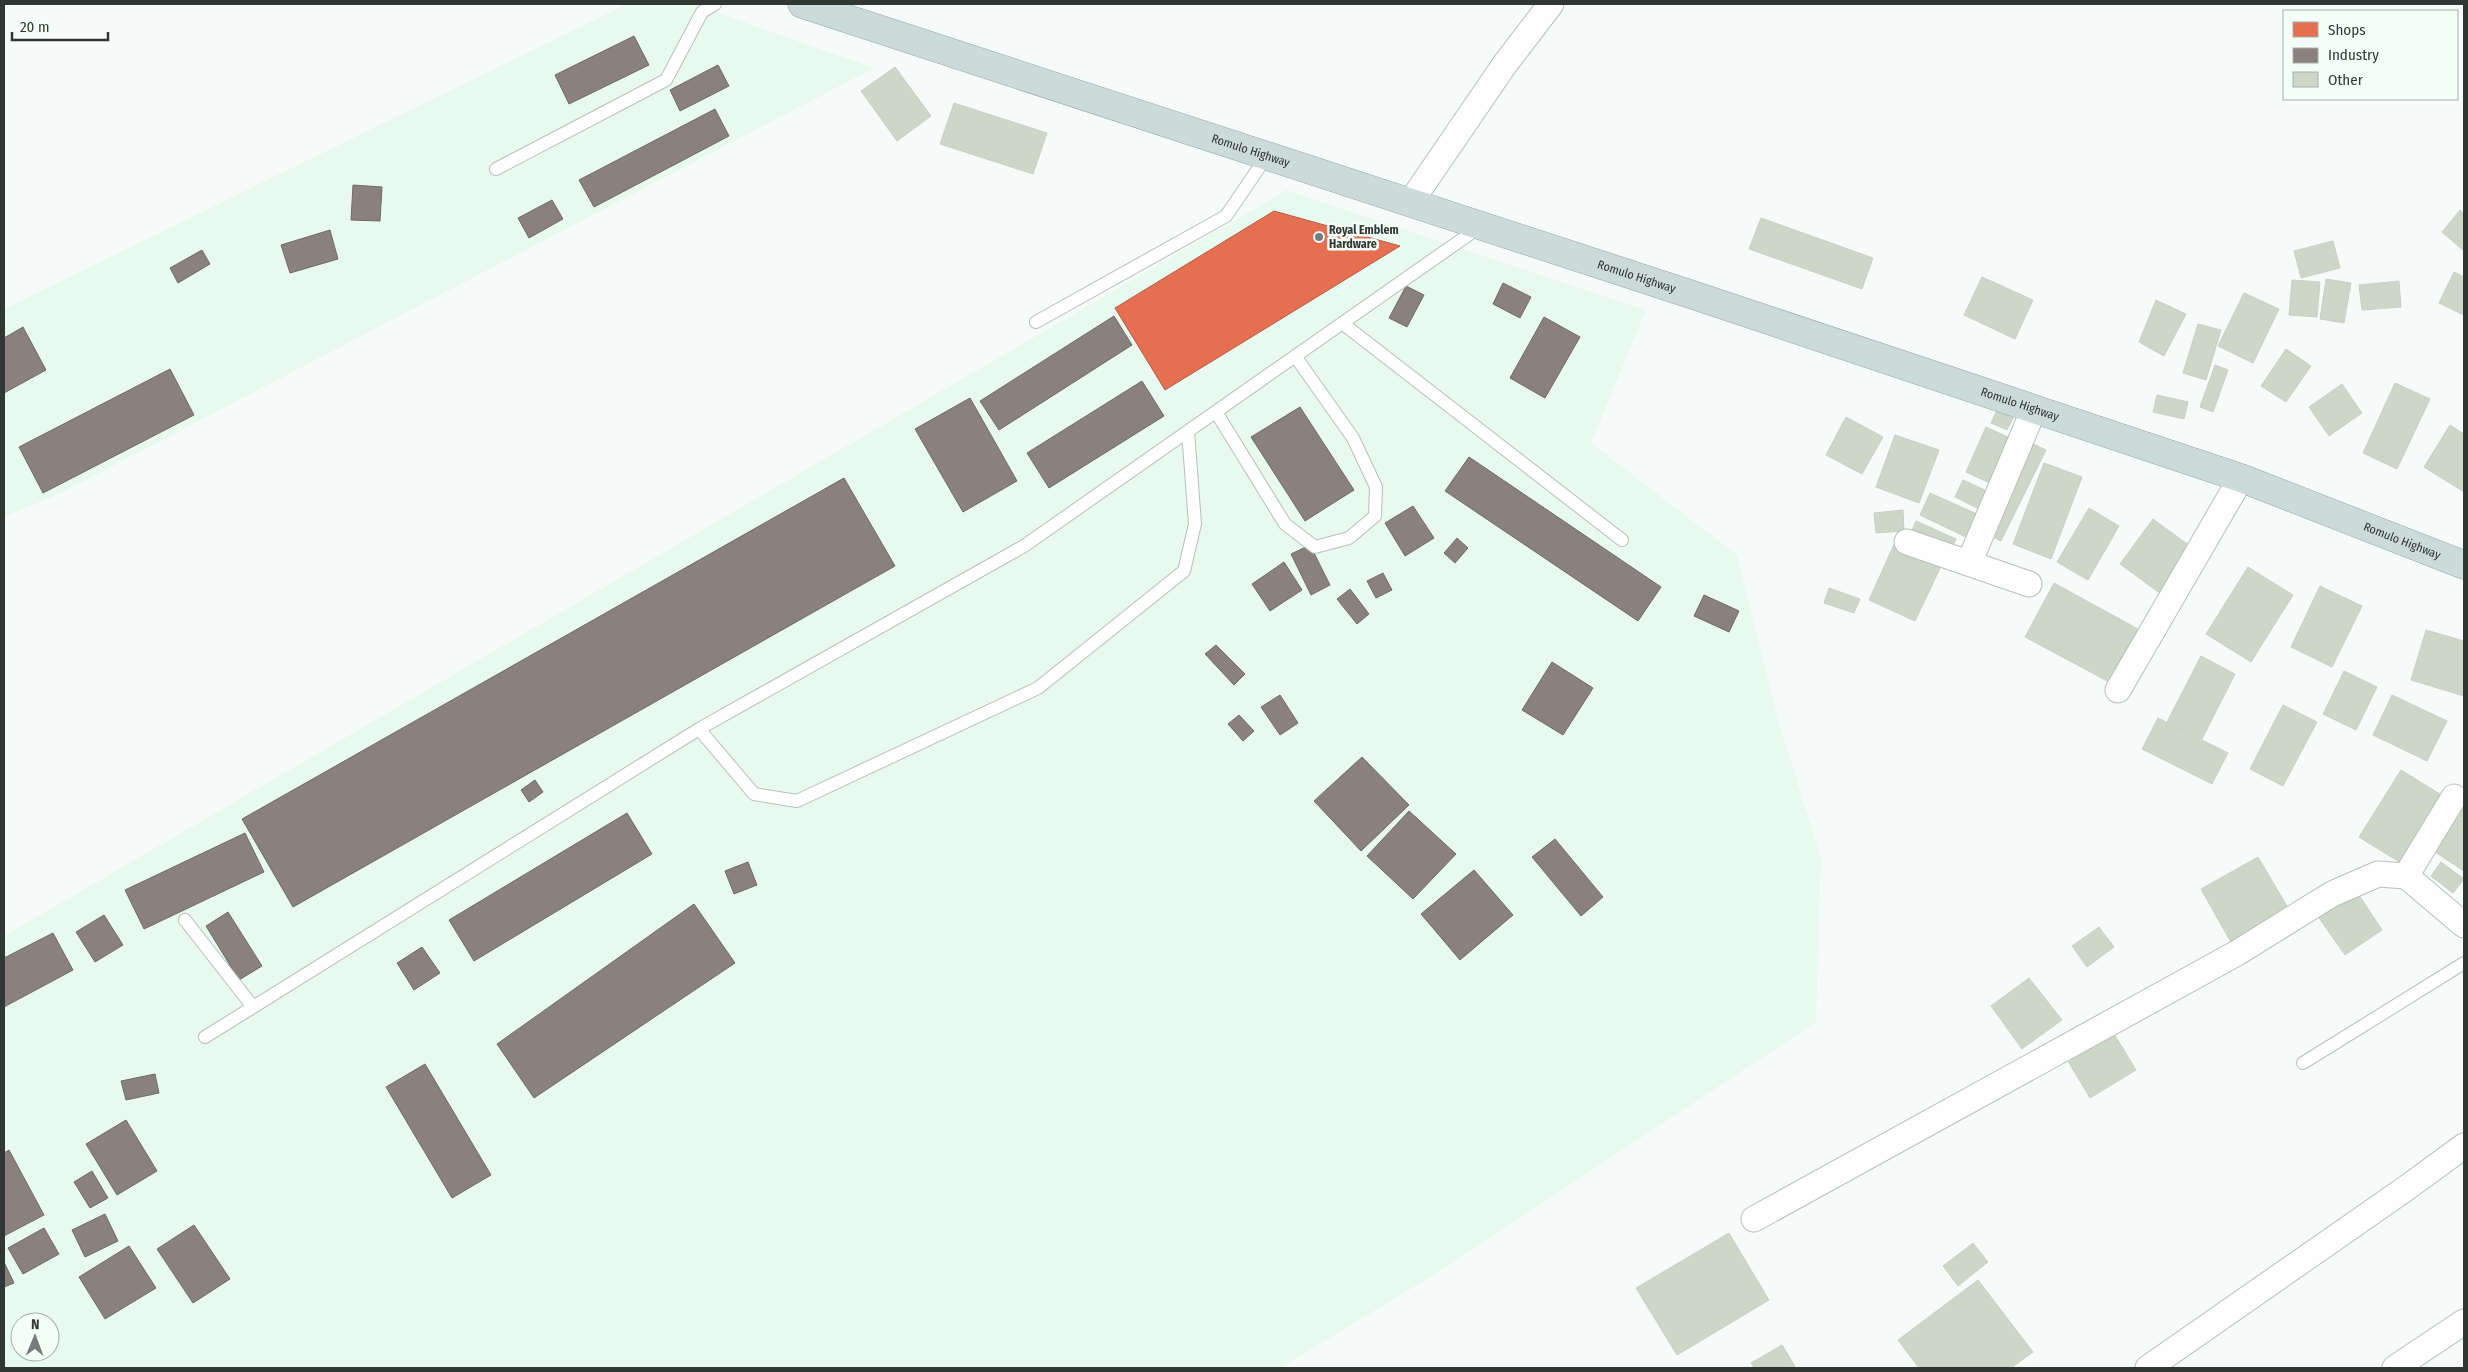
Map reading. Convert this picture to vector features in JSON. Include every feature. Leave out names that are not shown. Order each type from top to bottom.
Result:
[{"type":"highway","name":"Romulo Highway","points":[[802,4],[1481,226],[2241,478],[2464,565]]},
{"type":"street","points":[[1410,203],[1505,64],[1551,4]]},
{"type":"street","points":[[1969,563],[2034,409]]},
{"type":"street","points":[[2118,690],[2241,478]]},
{"type":"street","points":[[1907,542],[2029,584]]},
{"type":"street","points":[[2406,876],[2454,797]]},
{"type":"street","points":[[1754,1219],[2237,953],[2332,894],[2378,874],[2406,876],[2464,925]]},
{"type":"street","points":[[2148,1368],[2406,1189],[2464,1146]]},
{"type":"street","points":[[2395,1368],[2464,1322]]},
{"type":"lane","points":[[496,168],[666,80],[702,12],[715,4]]},
{"type":"lane","points":[[1036,322],[1226,216],[1267,156]]},
{"type":"lane","points":[[205,1037],[699,729],[1024,546],[1481,226]]},
{"type":"lane","points":[[1342,323],[1622,540]]},
{"type":"lane","points":[[1216,412],[1286,524],[1316,547],[1349,538],[1375,516],[1376,487],[1353,438],[1295,356]]},
{"type":"lane","points":[[699,729],[754,794],[797,802],[1038,688],[1184,571],[1195,524],[1188,431]]},
{"type":"lane","points":[[185,920],[253,1007]]},
{"type":"lane","points":[[2303,1063],[2464,962]]},
{"type":"shaded area","points":[[627,4],[693,4],[874,68],[61,493],[4,517],[4,309]]},
{"type":"shaded area","points":[[1287,190],[1646,310],[1591,443],[1737,555],[1777,717],[1821,858],[1816,1022],[1435,1274],[1280,1368],[4,1368],[4,936]]},
{"type":"building: Shops","points":[[1274,211],[1400,246],[1165,390],[1115,308]]},
{"type":"building: Industry","points":[[634,36],[649,65],[569,104],[555,75]]},
{"type":"building: Industry","points":[[718,65],[729,86],[680,111],[670,90]]},
{"type":"building: Industry","points":[[715,109],[729,136],[594,207],[579,180]]},
{"type":"building: Industry","points":[[353,185],[382,187],[380,221],[351,220]]},
{"type":"building: Industry","points":[[552,200],[563,219],[529,238],[518,218]]},
{"type":"building: Industry","points":[[330,230],[338,259],[290,273],[281,245]]},
{"type":"building: Industry","points":[[202,250],[210,264],[178,283],[170,268]]},
{"type":"building: Industry","points":[[1503,283],[1531,297],[1520,318],[1493,304]]},
{"type":"building: Industry","points":[[1406,286],[1424,295],[1407,327],[1389,318]]},
{"type":"building: Industry","points":[[1114,316],[1132,345],[999,430],[980,401]]},
{"type":"building: Industry","points":[[1544,317],[1580,337],[1545,398],[1510,378]]},
{"type":"building: Industry","points":[[23,327],[46,370],[4,393],[4,338]]},
{"type":"building: Industry","points":[[170,369],[194,415],[43,493],[19,447]]},
{"type":"building: Industry","points":[[1142,381],[1164,416],[1049,488],[1027,453]]},
{"type":"building: Industry","points":[[970,398],[1017,481],[963,512],[915,429]]},
{"type":"building: Industry","points":[[1300,407],[1354,490],[1305,521],[1251,437]]},
{"type":"building: Industry","points":[[1469,457],[1661,587],[1638,621],[1445,491]]},
{"type":"building: Industry","points":[[844,478],[895,566],[293,907],[242,819]]},
{"type":"building: Industry","points":[[1413,506],[1434,538],[1405,556],[1385,523]]},
{"type":"building: Industry","points":[[1457,538],[1468,548],[1455,563],[1444,553]]},
{"type":"building: Industry","points":[[1310,545],[1330,585],[1311,595],[1291,554]]},
{"type":"building: Industry","points":[[1284,562],[1302,590],[1270,611],[1252,584]]},
{"type":"building: Industry","points":[[1383,573],[1392,590],[1376,598],[1367,581]]},
{"type":"building: Industry","points":[[1350,589],[1369,614],[1357,624],[1337,599]]},
{"type":"building: Industry","points":[[1704,595],[1739,611],[1729,632],[1694,616]]},
{"type":"building: Industry","points":[[1216,645],[1245,674],[1234,685],[1205,654]]},
{"type":"building: Industry","points":[[1552,662],[1593,688],[1563,735],[1522,710]]},
{"type":"building: Industry","points":[[1280,695],[1298,723],[1280,735],[1261,707]]},
{"type":"building: Industry","points":[[1239,715],[1254,731],[1243,741],[1228,724]]},
{"type":"building: Industry","points":[[1362,757],[1409,805],[1361,851],[1314,801]]},
{"type":"building: Industry","points":[[535,780],[543,792],[529,802],[521,790]]},
{"type":"building: Industry","points":[[1409,811],[1456,854],[1413,899],[1367,856]]},
{"type":"building: Industry","points":[[627,813],[652,854],[474,961],[449,920]]},
{"type":"building: Industry","points":[[245,833],[264,872],[144,929],[125,890]]},
{"type":"building: Industry","points":[[1555,839],[1603,897],[1581,916],[1532,857]]},
{"type":"building: Industry","points":[[748,862],[757,885],[734,894],[725,871]]},
{"type":"building: Industry","points":[[1474,870],[1513,915],[1460,960],[1421,914]]},
{"type":"building: Industry","points":[[694,904],[735,963],[534,1098],[497,1044]]},
{"type":"building: Industry","points":[[228,912],[262,966],[239,980],[206,926]]},
{"type":"building: Industry","points":[[104,915],[123,945],[95,962],[76,932]]},
{"type":"building: Industry","points":[[53,933],[73,970],[4,1007],[4,958]]},
{"type":"building: Industry","points":[[422,947],[440,973],[414,990],[397,963]]},
{"type":"building: Industry","points":[[425,1064],[491,1175],[452,1198],[386,1087]]},
{"type":"building: Industry","points":[[155,1074],[159,1093],[126,1100],[121,1081]]},
{"type":"building: Industry","points":[[126,1120],[157,1171],[117,1195],[86,1144]]},
{"type":"building: Industry","points":[[9,1150],[44,1215],[4,1236],[4,1153]]},
{"type":"building: Industry","points":[[92,1171],[108,1198],[90,1208],[74,1182]]},
{"type":"building: Industry","points":[[105,1214],[118,1241],[85,1257],[72,1230]]},
{"type":"building: Industry","points":[[194,1225],[230,1279],[193,1303],[157,1249]]},
{"type":"building: Industry","points":[[44,1228],[59,1254],[23,1274],[8,1248]]},
{"type":"building: Industry","points":[[129,1246],[156,1288],[105,1319],[79,1277]]},
{"type":"building: Industry","points":[[4,1262],[14,1283],[4,1287]]},
{"type":"building: Other","points":[[895,67],[931,116],[897,141],[861,91]]},
{"type":"building: Other","points":[[954,103],[1047,133],[1033,174],[940,144]]},
{"type":"building: Other","points":[[2460,210],[2464,214],[2464,251],[2442,232]]},
{"type":"building: Other","points":[[1761,218],[1873,258],[1862,289],[1749,249]]},
{"type":"building: Other","points":[[2333,241],[2340,268],[2301,278],[2294,251]]},
{"type":"building: Other","points":[[2454,272],[2464,277],[2464,315],[2439,303]]},
{"type":"building: Other","points":[[1982,277],[2033,300],[2015,339],[1964,315]]},
{"type":"building: Other","points":[[2326,279],[2351,283],[2344,323],[2320,319]]},
{"type":"building: Other","points":[[2292,280],[2320,282],[2317,317],[2289,315]]},
{"type":"building: Other","points":[[2399,281],[2401,307],[2362,310],[2359,285]]},
{"type":"building: Other","points":[[2244,293],[2279,309],[2253,363],[2218,346]]},
{"type":"building: Other","points":[[2156,300],[2186,314],[2164,356],[2139,342]]},
{"type":"building: Other","points":[[2198,324],[2221,330],[2206,380],[2183,373]]},
{"type":"building: Other","points":[[2286,349],[2311,366],[2286,402],[2261,386]]},
{"type":"building: Other","points":[[2215,365],[2228,370],[2213,412],[2200,407]]},
{"type":"building: Other","points":[[2395,383],[2430,399],[2397,469],[2363,453]]},
{"type":"building: Other","points":[[2342,384],[2362,413],[2329,436],[2309,407]]},
{"type":"building: Other","points":[[2157,395],[2188,402],[2184,419],[2153,412]]},
{"type":"building: Other","points":[[1997,410],[2013,418],[2007,430],[1991,423]]},
{"type":"building: Other","points":[[1846,417],[1883,437],[1862,474],[1826,455]]},
{"type":"building: Other","points":[[2450,425],[2464,434],[2464,492],[2424,467]]},
{"type":"building: Other","points":[[1986,427],[2012,439],[1992,484],[1966,472]]},
{"type":"building: Other","points":[[1895,435],[1939,450],[1919,503],[1876,487]]},
{"type":"building: Other","points":[[2031,443],[2046,450],[2001,541],[1987,534]]},
{"type":"building: Other","points":[[2044,463],[2082,477],[2051,559],[2013,544]]},
{"type":"building: Other","points":[[1963,480],[1989,492],[1981,510],[1955,497]]},
{"type":"building: Other","points":[[1930,493],[1977,514],[1966,537],[1920,515]]},
{"type":"building: Other","points":[[2089,508],[2119,526],[2088,580],[2057,562]]},
{"type":"building: Other","points":[[1903,510],[1904,531],[1876,533],[1874,513]]},
{"type":"building: Other","points":[[2153,519],[2194,549],[2161,594],[2120,564]]},
{"type":"building: Other","points":[[1916,521],[1956,539],[1949,555],[1909,537]]},
{"type":"building: Other","points":[[1896,540],[1943,562],[1915,621],[1869,600]]},
{"type":"building: Other","points":[[2248,567],[2293,595],[2251,662],[2206,634]]},
{"type":"building: Other","points":[[2054,583],[2138,629],[2109,682],[2025,637]]},
{"type":"building: Other","points":[[2320,586],[2362,606],[2332,667],[2291,647]]},
{"type":"building: Other","points":[[1829,588],[1860,599],[1854,613],[1824,603]]},
{"type":"building: Other","points":[[2426,630],[2464,641],[2464,696],[2411,680]]},
{"type":"building: Other","points":[[2201,656],[2235,674],[2202,739],[2167,722]]},
{"type":"building: Other","points":[[2344,671],[2377,687],[2356,730],[2323,714]]},
{"type":"building: Other","points":[[2392,695],[2447,721],[2427,761],[2373,735]]},
{"type":"building: Other","points":[[2283,705],[2317,722],[2283,786],[2250,769]]},
{"type":"building: Other","points":[[2158,718],[2228,753],[2212,784],[2142,749]]},
{"type":"building: Other","points":[[2401,770],[2443,796],[2401,863],[2359,837]]},
{"type":"building: Other","points":[[2461,807],[2464,810],[2464,871],[2432,850]]},
{"type":"building: Other","points":[[2258,857],[2291,913],[2233,946],[2201,889]]},
{"type":"building: Other","points":[[2441,862],[2464,879],[2453,893],[2431,876]]},
{"type":"building: Other","points":[[2355,889],[2382,930],[2345,955],[2317,915]]},
{"type":"building: Other","points":[[2099,927],[2114,947],[2087,967],[2072,946]]},
{"type":"building: Other","points":[[2029,978],[2062,1020],[2022,1049],[1991,1006]]},
{"type":"building: Other","points":[[2111,1029],[2136,1070],[2090,1098],[2065,1056]]},
{"type":"building: Other","points":[[1729,1233],[1769,1300],[1677,1355],[1636,1288]]},
{"type":"building: Other","points":[[1973,1243],[1988,1262],[1958,1286],[1943,1266]]},
{"type":"building: Other","points":[[1978,1280],[2033,1352],[2011,1368],[1919,1368],[1898,1340]]},
{"type":"building: Other","points":[[1782,1345],[1796,1368],[1754,1368],[1751,1363]]},
{"type":"place","name":"Royal Emblem Hardware","points":[[1319,237]]}]
